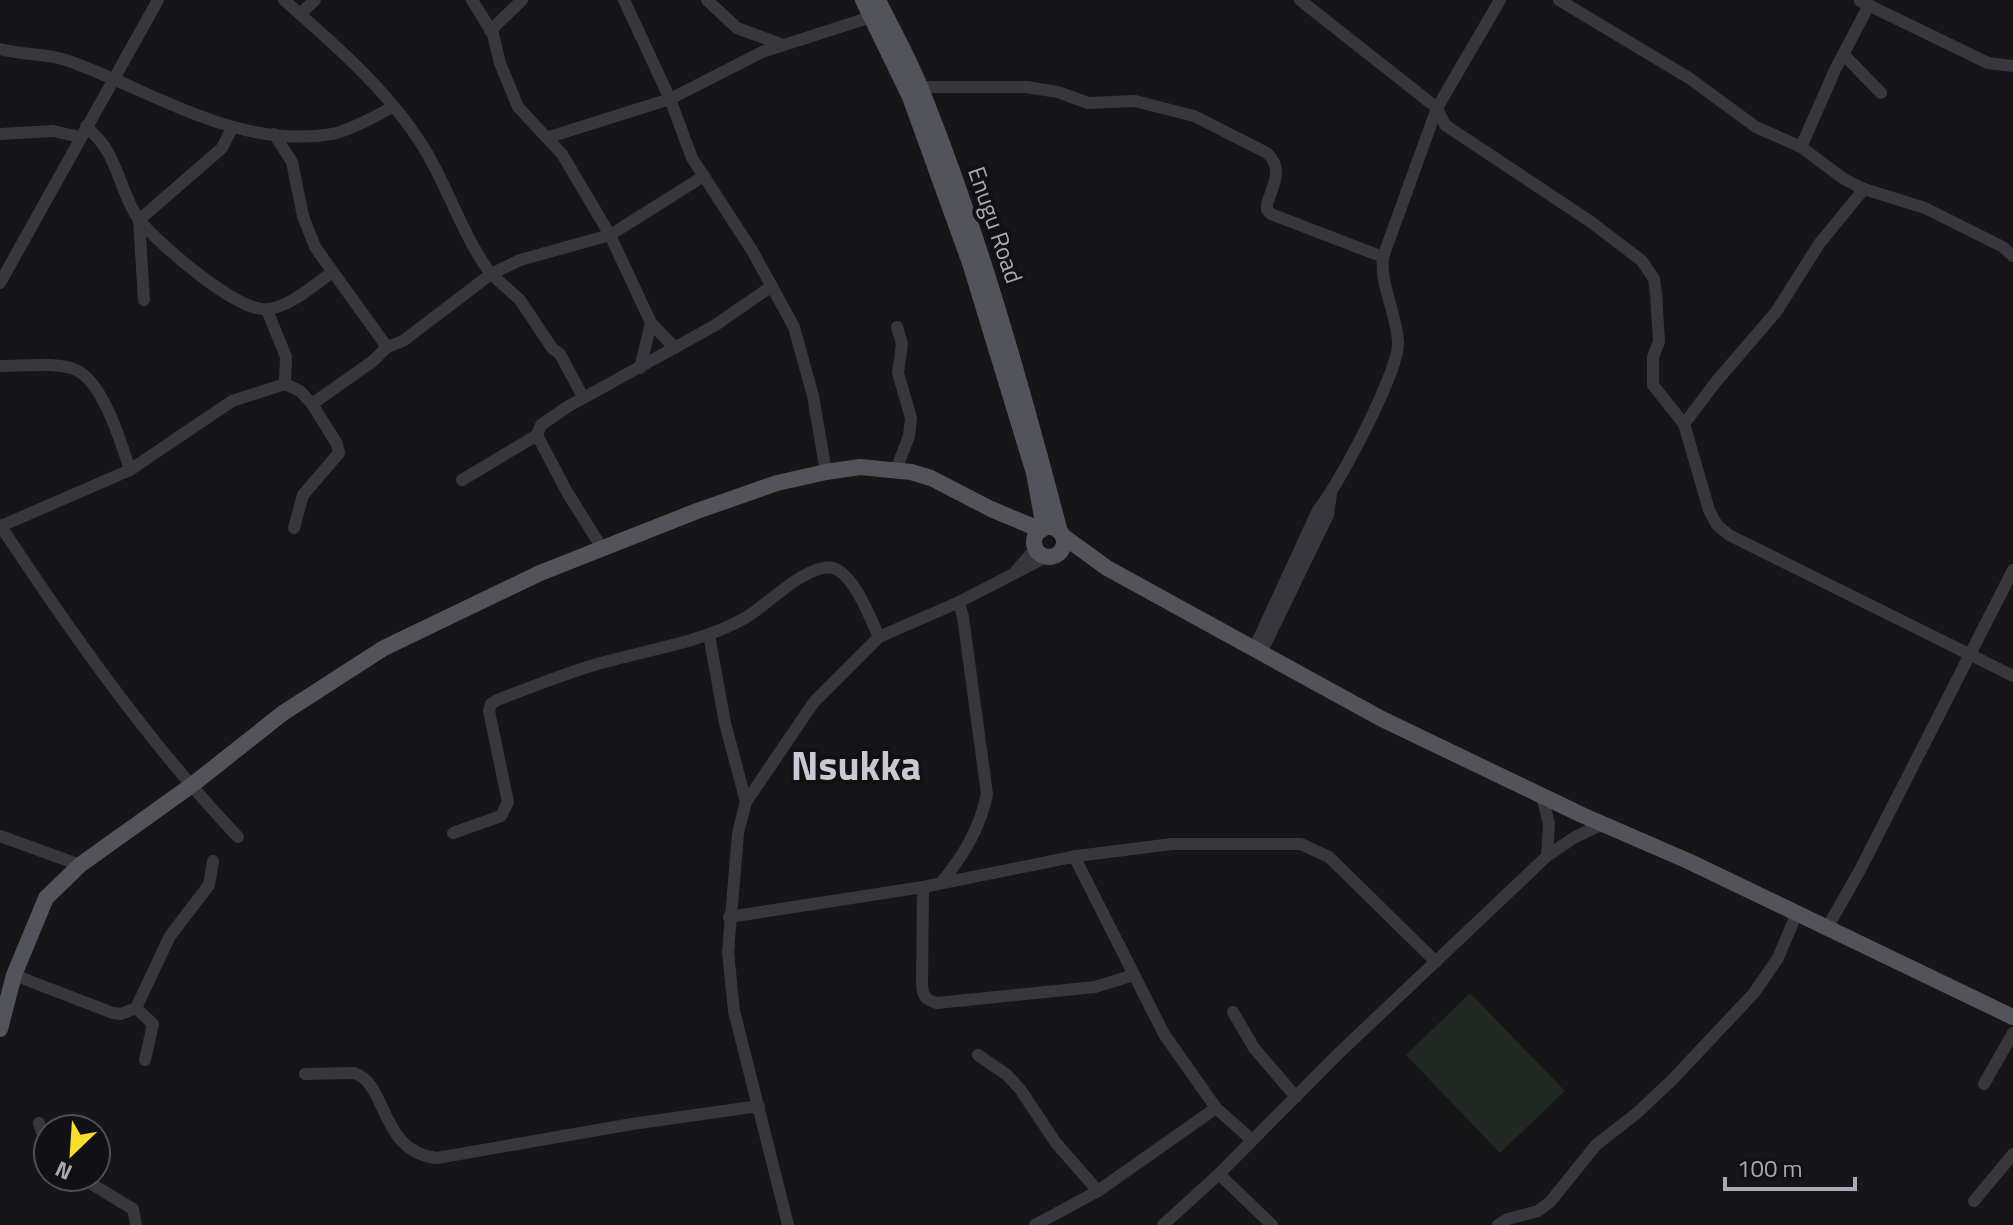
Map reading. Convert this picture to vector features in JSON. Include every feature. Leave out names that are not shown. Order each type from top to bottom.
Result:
[{"type":"main road","points":[[863,0],[910,97],[970,263],[1034,473],[1048,541]]},
{"type":"main road","name":"Enugu Road","points":[[878,0],[920,87],[983,258],[1045,474],[1048,541]]},
{"type":"main road","points":[[0,1029],[14,975],[46,898],[80,865],[192,785],[283,713],[384,648],[540,573],[777,483],[860,467],[896,470],[931,478],[1048,541],[1107,568],[1382,719],[2013,1017]]},
{"type":"main road","points":[[998,512],[1029,508],[1039,499]]},
{"type":"street","points":[[0,283],[157,0]]},
{"type":"street","points":[[284,0],[356,64],[424,148],[477,255],[491,274],[520,300],[552,348],[560,354],[583,397]]},
{"type":"street","points":[[300,14],[315,0]]},
{"type":"street","points":[[472,0],[490,31],[518,107],[562,154],[610,235],[651,323],[675,348]]},
{"type":"street","points":[[490,31],[522,0]]},
{"type":"street","points":[[624,0],[670,99],[692,158],[794,327],[813,396],[826,472]]},
{"type":"street","points":[[707,0],[737,28],[783,45]]},
{"type":"street","points":[[1300,0],[1437,108],[1445,125],[1579,214],[1642,261],[1654,279],[1656,294],[1659,342],[1653,357],[1653,385],[1690,436],[1709,510],[1717,525],[1729,535],[2013,676]]},
{"type":"street","points":[[1258,651],[1328,515],[1331,494],[1367,427],[1398,347],[1383,281],[1383,257],[1437,108],[1500,0]]},
{"type":"street","points":[[1559,0],[1689,78],[1756,127],[1801,147],[1844,179],[1864,189],[1925,208],[2003,247],[2013,256]]},
{"type":"street","points":[[1801,147],[1843,54],[1862,2],[1988,63],[2013,66]]},
{"type":"street","points":[[549,137],[670,99],[762,52],[871,17]]},
{"type":"street","points":[[0,49],[62,59],[154,99],[232,128],[274,134],[333,134],[393,107]]},
{"type":"street","points":[[1843,54],[1881,93]]},
{"type":"street","points":[[920,87],[1026,87],[1058,92],[1088,103],[1135,101],[1194,116],[1267,153],[1274,160],[1278,172],[1267,204],[1271,214],[1383,257]]},
{"type":"street","points":[[1430,125],[1445,125]]},
{"type":"street","points":[[139,220],[222,148],[232,128]]},
{"type":"street","points":[[0,134],[83,131],[106,149],[139,220],[144,300]]},
{"type":"street","points":[[274,134],[292,162],[303,216],[315,247],[387,347]]},
{"type":"street","points":[[312,404],[373,361],[387,347],[403,341],[491,274],[520,260],[610,235],[704,176]]},
{"type":"street","points":[[1684,424],[1776,312],[1819,244],[1864,189]]},
{"type":"street","points":[[139,220],[200,276],[255,308],[267,310],[288,302],[333,272]]},
{"type":"street","points":[[462,480],[537,435],[541,425],[583,397],[714,326],[772,286]]},
{"type":"street","points":[[267,310],[286,357],[285,384]]},
{"type":"street","points":[[640,368],[651,323]]},
{"type":"street","points":[[896,470],[909,436],[911,418],[898,373],[902,344],[897,327]]},
{"type":"street","points":[[0,366],[63,367],[84,375],[115,425],[130,470]]},
{"type":"street","points":[[238,837],[99,669],[0,525],[130,470],[232,401],[285,384],[300,391],[312,404],[337,444],[339,453],[303,495],[294,528]]},
{"type":"street","points":[[537,435],[567,492],[602,548]]},
{"type":"street","points":[[788,1225],[734,1011],[728,952],[738,833],[746,802],[814,702],[879,637],[959,602],[1015,572],[1048,541]]},
{"type":"street","points":[[453,833],[501,816],[508,802],[489,711],[491,704],[592,666],[709,635],[746,617],[807,574],[825,567],[836,569],[846,576],[879,637]]},
{"type":"street","points":[[1827,928],[1860,870],[2013,570]]},
{"type":"street","points":[[941,883],[965,854],[983,816],[987,794],[959,602]]},
{"type":"street","points":[[709,635],[725,723],[746,802]]},
{"type":"street","points":[[1542,796],[1549,824],[1547,856]]},
{"type":"street","points":[[1549,824],[1563,806]]},
{"type":"street","points":[[1575,837],[1582,815]]},
{"type":"street","points":[[1549,824],[1575,837]]},
{"type":"street","points":[[1163,1225],[1547,856],[1575,837],[1603,824]]},
{"type":"street","points":[[2,838],[80,865]]},
{"type":"street","points":[[729,917],[923,887],[1074,856],[1172,844],[1301,844],[1329,857],[1436,962]]},
{"type":"street","points":[[965,854],[971,877]]},
{"type":"street","points":[[1074,856],[1164,1034],[1216,1108],[1252,1140]]},
{"type":"street","points":[[14,975],[113,1013],[121,1014],[136,1008],[170,936],[209,885],[213,861]]},
{"type":"street","points":[[923,887],[922,986],[923,996],[928,1001],[937,1003],[1095,987],[1134,975]]},
{"type":"street","points":[[1498,1225],[1538,1211],[1550,1202],[1596,1145],[1673,1079],[1754,993],[1778,958],[1797,913]]},
{"type":"street","points":[[136,1008],[153,1024],[145,1060]]},
{"type":"street","points":[[1233,1012],[1254,1048],[1296,1097]]},
{"type":"street","points":[[1984,1084],[2013,1033]]},
{"type":"street","points":[[978,1055],[1007,1075],[1020,1089],[1056,1143],[1098,1191]]},
{"type":"street","points":[[305,1074],[354,1073],[369,1080],[388,1124],[403,1141],[428,1157],[437,1158],[632,1124],[759,1106]]},
{"type":"street","points":[[1035,1225],[1098,1191],[1216,1108]]},
{"type":"street","points":[[1974,1201],[2013,1154]]},
{"type":"street","points":[[1219,1174],[1272,1225]]},
{"type":"street","points":[[106,1193],[133,1209],[136,1225]]},
{"type":"shaded area","points":[[1470,993],[1565,1091],[1500,1153],[1406,1055]]},
{"type":"district","name":"Nsukka","points":[[856,766]]}]
